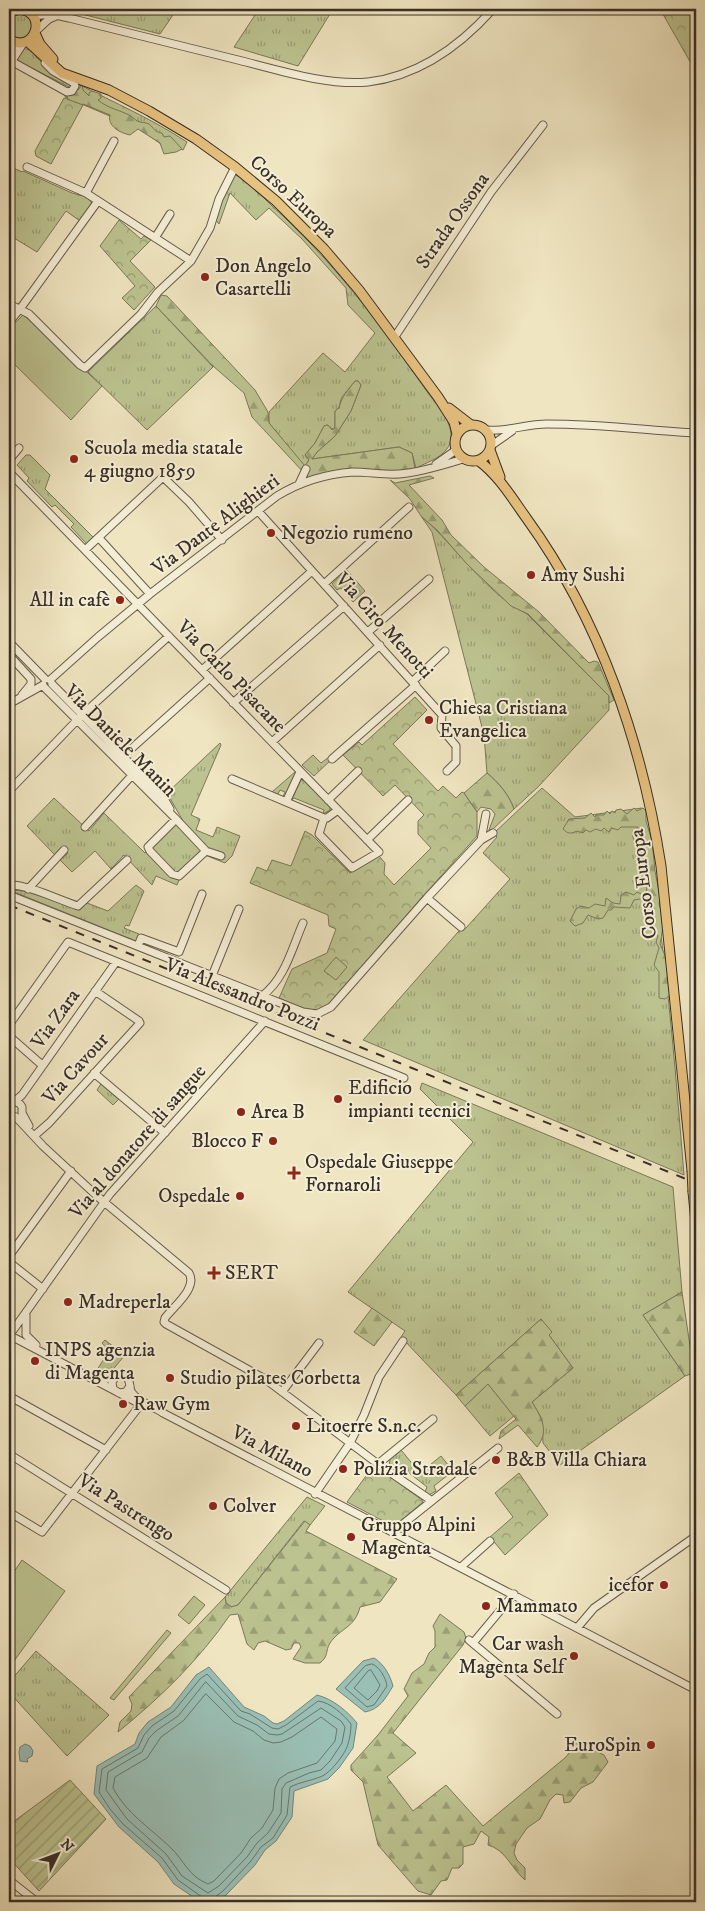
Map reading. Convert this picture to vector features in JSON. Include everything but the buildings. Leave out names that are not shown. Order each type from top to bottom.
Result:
[{"type":"main road","points":[[11,40],[26,42],[36,32],[37,26],[32,13],[13,10]]},
{"type":"main road","name":"Corso Europa","points":[[36,32],[40,44],[48,53],[77,77]]},
{"type":"main road","name":"Corso Europa","points":[[26,42],[62,73],[109,90],[196,139],[235,167],[276,201],[324,249],[359,290],[438,397],[454,422],[457,434]]},
{"type":"main road","name":"Corso Europa","points":[[438,397],[455,414],[471,425]]},
{"type":"main road","points":[[471,425],[482,427],[486,430],[490,435],[491,448],[484,458],[474,462],[463,459],[456,450],[457,434],[466,426],[471,425]]},
{"type":"main road","name":"Corso Europa","points":[[491,448],[504,486]]},
{"type":"main road","name":"Corso Europa","points":[[479,461],[491,470],[504,486],[545,543],[572,590],[598,644],[626,719],[646,784],[661,866],[696,1222]]},
{"type":"street","points":[[32,13],[58,15],[292,74],[335,81],[368,82],[397,75],[422,66],[442,55],[463,40],[493,9]]},
{"type":"street","points":[[36,32],[49,19],[58,15]]},
{"type":"street","points":[[10,65],[11,40]]},
{"type":"street","points":[[10,65],[26,42]]},
{"type":"street","points":[[10,65],[67,92],[72,92],[75,86],[74,83],[53,71],[43,60],[42,56]]},
{"type":"street","name":"Strada Ossona","points":[[394,338],[491,192],[543,125]]},
{"type":"street","points":[[86,193],[114,141]]},
{"type":"street","points":[[27,167],[86,193],[191,261]]},
{"type":"street","points":[[9,304],[29,314],[85,368],[141,314],[158,292],[191,261],[210,228],[219,200],[235,167]]},
{"type":"street","points":[[9,322],[98,201]]},
{"type":"street","points":[[155,238],[170,214]]},
{"type":"street","points":[[486,430],[499,431],[518,426],[562,424],[696,433]]},
{"type":"street","points":[[491,448],[518,426]]},
{"type":"street","points":[[9,460],[19,448]]},
{"type":"street","name":"Via Dante Alighieri","points":[[431,467],[456,450]]},
{"type":"street","name":"Via Dante Alighieri","points":[[9,704],[46,683],[150,594],[277,496],[299,484],[353,472],[401,474],[449,464],[463,459]]},
{"type":"street","points":[[299,484],[306,470]]},
{"type":"street","name":"Via Carlo Pisacane","points":[[9,472],[378,852],[352,868],[319,834],[324,818]]},
{"type":"street","points":[[85,550],[163,478],[189,502],[222,540]]},
{"type":"street","points":[[324,584],[408,507]]},
{"type":"street","name":"Via Ciro Menotti","points":[[258,511],[442,715],[441,728],[456,746],[456,762],[447,771]]},
{"type":"street","points":[[98,538],[150,594]]},
{"type":"street","points":[[202,670],[312,572]]},
{"type":"street","points":[[368,632],[429,579]]},
{"type":"street","points":[[234,702],[344,606]]},
{"type":"street","points":[[9,791],[80,718],[168,636]]},
{"type":"street","points":[[9,642],[46,683]]},
{"type":"street","points":[[272,742],[380,645]]},
{"type":"street","points":[[332,759],[414,683],[445,651]]},
{"type":"street","points":[[9,655],[31,679],[31,684],[22,695]]},
{"type":"street","points":[[19,665],[46,683]]},
{"type":"street","points":[[120,759],[210,678]]},
{"type":"street","name":"Via Daniele Manin","points":[[46,683],[120,759],[163,797],[175,818],[206,851],[221,856]]},
{"type":"street","points":[[328,800],[358,770]]},
{"type":"street","points":[[286,802],[300,772]]},
{"type":"street","points":[[85,827],[135,773]]},
{"type":"street","points":[[232,779],[324,818],[338,810]]},
{"type":"street","points":[[367,840],[408,800]]},
{"type":"street","points":[[481,840],[486,814]]},
{"type":"street","name":"Via Daniele Manin","points":[[175,818],[150,844],[148,847],[150,851],[172,874],[179,876],[206,851]]},
{"type":"street","points":[[9,895],[303,1012],[311,1014],[322,1013],[331,1007],[481,840],[493,833]]},
{"type":"street","points":[[28,889],[64,850]]},
{"type":"street","points":[[9,885],[15,885],[78,906],[127,860]]},
{"type":"street","points":[[138,946],[141,938],[179,952],[202,894]]},
{"type":"street","points":[[427,898],[461,927]]},
{"type":"street","points":[[212,976],[239,909]]},
{"type":"street","points":[[262,996],[273,988],[280,978],[303,923]]},
{"type":"street","name":"Via Alessandro Pozzi","points":[[9,1025],[68,942],[404,1078]]},
{"type":"street","name":"Via Zara","points":[[13,1102],[22,1095],[116,962]]},
{"type":"street","name":"Via Cavour","points":[[34,1136],[49,1123],[140,1022],[96,992]]},
{"type":"street","name":"Via al donatore di sangue","points":[[9,1335],[104,1202],[265,1021]]},
{"type":"street","points":[[9,1036],[42,1065]]},
{"type":"street","points":[[94,1073],[165,1133]]},
{"type":"street","points":[[13,1102],[22,1108],[14,1116],[43,1146],[104,1202],[189,1273],[191,1278],[188,1289],[165,1318],[164,1322],[167,1325],[265,1379],[378,1464],[432,1501]]},
{"type":"street","points":[[9,1256],[70,1172]]},
{"type":"street","points":[[9,1262],[43,1289]]},
{"type":"street","name":"Via al donatore di sangue","points":[[24,1332],[26,1313]]},
{"type":"street","name":"Via Milano","points":[[24,1332],[28,1339],[48,1354]]},
{"type":"street","name":"Via Milano","points":[[9,1335],[84,1372],[117,1392],[163,1413]]},
{"type":"street","points":[[315,1494],[350,1443],[364,1415],[379,1377],[403,1341]]},
{"type":"street","points":[[282,1392],[319,1343]]},
{"type":"street","name":"Via Milano","points":[[84,1372],[102,1378],[115,1377]]},
{"type":"street","points":[[120,1374],[130,1380],[130,1386],[125,1392],[117,1392],[112,1385],[115,1377],[120,1374]]},
{"type":"street","name":"Via Milano","points":[[130,1386],[131,1391],[136,1397],[163,1413],[315,1494],[514,1594],[696,1690]]},
{"type":"street","points":[[9,1396],[106,1450]]},
{"type":"street","points":[[9,1512],[42,1532],[141,1404]]},
{"type":"street","points":[[378,1464],[433,1419]]},
{"type":"street","points":[[393,1532],[498,1448]]},
{"type":"street","name":"Via Pastrengo","points":[[9,1454],[226,1590]]},
{"type":"street","points":[[577,1628],[594,1608],[696,1536]]},
{"type":"street","points":[[461,1567],[490,1541]]},
{"type":"street","points":[[514,1594],[471,1641],[557,1714]]},
{"type":"street","points":[[9,1880],[37,1902]]},
{"type":"green space","points":[[35,9],[62,9],[42,11]]},
{"type":"green space","points":[[62,9],[177,9],[160,34]]},
{"type":"green space","points":[[259,9],[333,9],[298,66],[234,47]]},
{"type":"green space","points":[[660,9],[696,9],[696,72]]},
{"type":"green space","points":[[20,14],[29,17],[32,26],[29,35],[20,38],[11,35],[8,26],[11,17]]},
{"type":"green space","points":[[23,48],[30,50],[44,65],[73,85],[71,88],[16,60]]},
{"type":"green space","points":[[78,84],[147,119],[187,142],[183,150],[175,147],[171,151],[138,128],[65,97],[66,93],[72,94],[76,91]]},
{"type":"green space","points":[[82,85],[83,90],[89,96],[89,93],[92,91],[101,94],[101,98],[98,100],[102,103],[131,116],[137,121],[149,124],[156,131],[162,133],[164,137],[170,136],[182,149],[164,154],[160,143],[138,129],[130,135],[122,133],[112,126],[110,115],[83,104],[78,106],[68,99],[66,94],[78,90]]},
{"type":"green space","points":[[64,98],[83,105],[51,164],[36,156],[35,151]]},
{"type":"green space","points":[[9,166],[72,193],[87,197],[92,203],[80,221],[66,211],[37,252],[14,238],[9,243]]},
{"type":"green space","points":[[234,174],[254,188],[294,226],[354,293],[390,340],[448,422],[451,441],[440,456],[416,468],[412,453],[399,447],[312,459],[335,436],[351,411],[361,385],[358,381],[355,381],[343,396],[335,411],[335,428],[332,429],[328,425],[324,426],[315,443],[305,455],[309,460],[305,467],[269,423],[269,412],[323,353],[345,372],[375,333],[348,305],[346,288],[302,239],[269,208],[256,220],[230,193],[219,224],[215,219],[219,203]]},
{"type":"green space","points":[[119,220],[141,239],[144,236],[151,240],[130,261],[155,287],[134,310],[122,298],[135,286],[100,246]]},
{"type":"green space","points":[[161,295],[167,296],[255,390],[268,412],[269,423],[305,466],[309,460],[305,455],[315,443],[324,426],[328,425],[332,430],[335,428],[335,411],[339,408],[347,391],[355,381],[358,381],[361,385],[351,411],[335,436],[312,459],[399,447],[412,453],[415,468],[400,471],[362,469],[306,478],[305,474],[252,417],[244,393],[213,366],[156,306]]},
{"type":"green space","points":[[156,306],[213,367],[147,430],[88,372]]},
{"type":"green space","points":[[23,315],[102,386],[71,420],[9,359],[9,329]]},
{"type":"green space","points":[[26,455],[30,455],[50,475],[45,489],[94,538],[87,544],[71,527],[74,524],[55,505],[52,507],[27,481],[29,478],[17,465]]},
{"type":"green space","points":[[430,476],[434,478],[409,485],[442,520],[451,535],[484,567],[539,612],[589,663],[598,662],[614,700],[609,703],[609,696],[528,614],[511,606],[467,564],[438,531],[421,516],[410,499],[390,480],[395,483]]},
{"type":"green space","points":[[421,516],[497,594],[527,614],[609,696],[609,710],[538,787],[514,809],[503,789],[487,773],[484,735],[432,532]]},
{"type":"green space","points":[[346,569],[365,591],[353,602],[341,588],[337,590],[332,584]]},
{"type":"green space","points":[[415,697],[427,710],[393,744],[438,791],[443,786],[456,798],[462,792],[464,793],[477,812],[477,836],[329,1006],[317,1010],[298,1007],[279,998],[292,969],[327,953],[336,929],[329,926],[328,915],[250,883],[257,867],[267,871],[272,860],[291,866],[305,831],[312,835],[350,873],[379,856],[385,863],[384,874],[394,885],[431,848],[418,834],[418,821],[424,815],[395,785],[383,796],[343,755],[359,742],[362,745]]},
{"type":"green space","points":[[220,743],[221,745],[191,815],[200,819],[196,830],[213,837],[217,827],[240,836],[232,856],[225,863],[205,855],[179,880],[177,885],[156,876],[152,885],[124,855],[111,869],[95,851],[72,872],[60,860],[68,853],[62,848],[55,855],[27,826],[54,798],[89,831],[104,813],[145,853],[175,824],[183,821],[167,793]]},
{"type":"green space","points":[[313,755],[321,763],[329,757],[332,759],[314,776],[302,765]]},
{"type":"green space","points":[[296,771],[285,796],[283,797],[285,792],[280,790],[278,794],[272,792]]},
{"type":"green space","points":[[487,773],[503,790],[514,809],[491,831],[489,830],[495,814],[491,809],[481,807],[477,812],[464,793]]},
{"type":"green space","points":[[301,780],[330,807],[330,810],[323,814],[324,810],[294,798],[291,801]]},
{"type":"green space","points":[[542,788],[575,817],[642,808],[662,945],[684,1175],[363,1040],[458,932],[466,928],[510,879],[483,853],[497,837],[494,833]]},
{"type":"green space","points":[[634,808],[637,811],[643,808],[646,811],[646,821],[652,841],[663,928],[660,944],[667,960],[670,995],[665,999],[659,998],[659,972],[654,965],[659,948],[656,942],[658,936],[649,923],[648,916],[653,914],[654,908],[645,898],[634,900],[630,908],[614,907],[608,910],[603,918],[598,919],[588,915],[583,923],[575,926],[570,921],[576,909],[581,906],[589,908],[595,904],[605,906],[606,898],[613,903],[620,904],[621,895],[626,892],[634,895],[637,892],[643,895],[646,893],[648,881],[645,877],[649,870],[645,868],[641,870],[642,850],[638,845],[638,841],[635,842],[633,838],[638,827],[621,827],[618,830],[612,828],[609,832],[604,828],[601,831],[596,829],[590,832],[586,830],[583,833],[577,831],[570,833],[563,829],[569,819],[585,818],[591,813],[595,817],[596,815],[604,815],[607,811],[610,814],[612,811],[615,813],[616,810],[621,809],[627,814]]},
{"type":"green space","points":[[136,885],[144,891],[129,926],[126,925],[124,928],[139,934],[136,941],[9,890],[25,891],[80,910],[87,903],[108,911]]},
{"type":"green space","points":[[336,957],[347,967],[336,980],[324,971]]},
{"type":"green space","points":[[422,1083],[673,1187],[682,1292],[643,1315],[685,1376],[560,1465],[543,1443],[542,1419],[532,1402],[573,1368],[549,1335],[541,1319],[456,1395],[401,1337],[405,1331],[348,1292],[473,1142],[420,1089]]},
{"type":"green space","points":[[101,1084],[119,1099],[113,1105],[97,1090]]},
{"type":"green space","points":[[682,1292],[694,1373],[685,1376],[643,1315]]},
{"type":"green space","points":[[372,1308],[392,1322],[374,1346],[354,1332]]},
{"type":"green space","points":[[541,1319],[552,1332],[549,1335],[573,1368],[532,1402],[541,1419],[544,1430],[537,1447],[518,1425],[499,1439],[501,1431],[516,1419],[488,1384],[465,1406],[456,1395]]},
{"type":"green space","points":[[105,1340],[123,1354],[130,1349],[110,1373],[106,1373],[103,1376],[95,1373],[109,1351],[102,1343]]},
{"type":"green space","points":[[488,1384],[514,1416],[490,1436],[465,1406]]},
{"type":"green space","points":[[401,1450],[420,1473],[441,1456],[453,1471],[434,1486],[436,1491],[429,1495],[425,1492],[427,1487],[408,1472],[404,1476],[389,1467],[390,1459]]},
{"type":"green space","points":[[374,1465],[423,1502],[398,1523],[389,1524],[347,1502]]},
{"type":"green space","points":[[519,1473],[548,1515],[505,1555],[490,1537],[513,1517],[495,1493]]},
{"type":"green space","points":[[307,1497],[325,1506],[310,1525],[304,1521],[238,1605],[232,1607],[226,1603],[225,1597]]},
{"type":"green space","points":[[305,1521],[310,1525],[306,1531],[397,1579],[380,1602],[360,1607],[358,1614],[351,1624],[330,1643],[325,1658],[320,1663],[305,1663],[293,1659],[301,1647],[299,1643],[294,1643],[291,1649],[286,1650],[265,1641],[258,1643],[254,1650],[247,1644],[238,1614],[230,1615],[192,1663],[118,1732],[120,1722],[131,1711],[132,1704],[129,1697],[225,1597],[226,1603],[231,1607],[238,1605]]},
{"type":"green space","points":[[22,1560],[65,1591],[14,1661],[9,1657],[9,1579]]},
{"type":"green space","points":[[194,1596],[205,1605],[189,1624],[178,1615]]},
{"type":"green space","points":[[440,1614],[464,1632],[466,1638],[463,1645],[393,1733],[416,1753],[387,1777],[413,1811],[446,1785],[483,1826],[566,1757],[577,1742],[604,1755],[608,1762],[593,1782],[581,1788],[570,1802],[564,1803],[563,1795],[556,1794],[550,1800],[540,1819],[527,1828],[516,1844],[514,1853],[517,1860],[525,1868],[525,1880],[504,1855],[488,1845],[489,1837],[481,1831],[474,1844],[463,1847],[463,1864],[459,1868],[452,1868],[447,1880],[441,1881],[431,1895],[418,1891],[378,1845],[363,1782],[351,1770],[351,1765],[378,1735],[408,1696],[404,1689],[412,1673],[424,1664],[429,1653],[435,1647],[435,1631],[433,1626]]},
{"type":"green space","points":[[167,1630],[171,1633],[114,1700],[110,1698]]},
{"type":"green space","points":[[36,1651],[109,1715],[67,1756],[9,1692],[9,1679],[11,1680]]},
{"type":"green space","points":[[70,1780],[106,1819],[39,1891],[9,1858],[9,1825]]},
{"type":"water","points":[[374,1658],[386,1670],[393,1686],[378,1706],[365,1712],[336,1689],[363,1661]]},
{"type":"water","points":[[209,1667],[244,1707],[264,1716],[273,1723],[277,1724],[284,1721],[317,1695],[329,1699],[339,1706],[357,1723],[353,1748],[339,1768],[328,1779],[294,1791],[292,1817],[276,1841],[265,1850],[255,1865],[226,1895],[219,1900],[207,1902],[196,1899],[174,1884],[158,1862],[119,1827],[94,1794],[97,1766],[135,1744],[139,1733],[148,1722],[171,1707],[196,1675]]},
{"type":"water","points":[[25,1744],[30,1746],[33,1751],[32,1756],[27,1759],[28,1762],[20,1761],[20,1747]]},
{"type":"railway","points":[[9,905],[696,1183]]},
{"type":"place","name":"Don Angelo Casartelli","points":[[205,277]]},
{"type":"place","name":"Scuola media statale 4 giugno 1859","points":[[74,459]]},
{"type":"place","name":"Negozio rumeno","points":[[271,533]]},
{"type":"place","name":"Amy Sushi","points":[[531,575]]},
{"type":"place","name":"All in cafè","points":[[120,600]]},
{"type":"place","name":"Chiesa Cristiana Evangelica","points":[[429,720]]},
{"type":"place","name":"Edificio impianti tecnici","points":[[338,1099]]},
{"type":"place","name":"Area B","points":[[241,1112]]},
{"type":"place","name":"Blocco F","points":[[273,1141]]},
{"type":"place","name":"Ospedale Giuseppe Fornaroli","points":[[294,1173]]},
{"type":"place","name":"Ospedale","points":[[240,1196]]},
{"type":"place","name":"SERT","points":[[214,1273]]},
{"type":"place","name":"Madreperla","points":[[68,1302]]},
{"type":"place","name":"INPS agenzia di Magenta","points":[[35,1361]]},
{"type":"place","name":"Studio pilates Corbetta","points":[[170,1378]]},
{"type":"place","name":"Raw Gym","points":[[123,1404]]},
{"type":"place","name":"Litoerre S.n.c.","points":[[296,1426]]},
{"type":"place","name":"B&B Villa Chiara","points":[[496,1460]]},
{"type":"place","name":"Polizia Stradale","points":[[343,1469]]},
{"type":"place","name":"Colver","points":[[213,1506]]},
{"type":"place","name":"Gruppo Alpini Magenta","points":[[351,1537]]},
{"type":"place","name":"icefor","points":[[664,1585]]},
{"type":"place","name":"Mammato","points":[[486,1606]]},
{"type":"place","name":"Car wash Magenta Self","points":[[574,1656]]},
{"type":"place","name":"EuroSpin","points":[[651,1745]]}]
